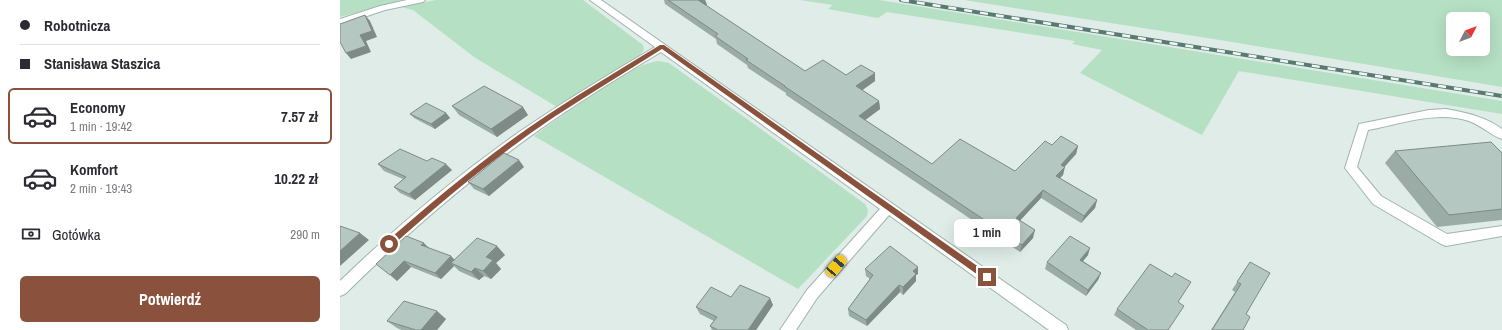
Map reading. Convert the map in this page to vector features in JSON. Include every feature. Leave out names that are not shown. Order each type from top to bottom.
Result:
[{"type":"street","points":[[340,22],[382,8],[420,0]]},
{"type":"street","points":[[595,0],[1061,330]]},
{"type":"street","points":[[340,290],[434,204],[505,149],[551,116],[662,47]]},
{"type":"street","points":[[1502,135],[1497,130],[1486,124],[1470,118],[1446,113],[1428,114],[1363,127],[1351,168],[1376,200],[1446,240],[1502,231]]},
{"type":"street","points":[[787,330],[812,294],[889,207]]},
{"type":"green space","points":[[340,0],[402,0],[340,17]]},
{"type":"green space","points":[[436,0],[583,0],[643,45],[644,50],[639,56],[557,107],[474,57],[413,10],[401,7]]},
{"type":"green space","points":[[800,0],[879,0],[1502,101],[1502,114],[1239,71],[1202,135],[1080,73],[1102,50],[1072,44],[1075,41],[887,12],[878,18],[828,9],[833,5]]},
{"type":"green space","points":[[964,0],[1502,0],[1502,87],[1220,40]]},
{"type":"green space","points":[[658,61],[669,63],[865,204],[868,210],[867,216],[798,289],[534,136],[621,77],[643,65]]},
{"type":"building","points":[[668,0],[698,0],[805,71],[823,60],[846,75],[861,65],[875,73],[856,86],[879,101],[859,116],[932,164],[960,139],[1015,171],[1045,141],[1052,145],[1061,136],[1078,146],[1061,165],[1065,167],[1056,176],[1097,200],[1084,216],[1043,190],[1016,218],[1035,230],[1022,245],[746,60],[748,59],[715,36],[718,34]]},
{"type":"building","points":[[365,15],[372,31],[360,35],[366,46],[346,53],[340,42],[340,24]]},
{"type":"building","points":[[484,86],[523,107],[491,129],[452,106]]},
{"type":"building","points":[[426,103],[446,113],[431,124],[410,114]]},
{"type":"building","points":[[1491,142],[1502,153],[1502,209],[1449,215],[1395,151]]},
{"type":"building","points":[[400,149],[427,161],[432,158],[446,164],[409,194],[394,187],[406,177],[378,164]]},
{"type":"building","points":[[504,153],[519,160],[483,189],[468,182]]},
{"type":"building","points":[[340,226],[360,233],[340,251]]},
{"type":"building","points":[[406,236],[424,243],[421,245],[451,256],[435,273],[404,261],[390,275],[376,264]]},
{"type":"building","points":[[1070,236],[1090,248],[1080,260],[1101,273],[1088,290],[1047,262]]},
{"type":"building","points":[[477,238],[497,246],[486,257],[493,260],[483,271],[475,268],[471,272],[451,263]]},
{"type":"building","points":[[890,246],[918,267],[913,271],[916,274],[903,287],[899,285],[866,320],[848,309],[873,275],[865,269]]},
{"type":"building","points":[[1250,262],[1270,273],[1246,314],[1250,317],[1243,330],[1212,330],[1241,284],[1237,282]]},
{"type":"building","points":[[1150,264],[1172,277],[1175,273],[1191,282],[1178,302],[1184,306],[1168,330],[1148,330],[1117,309]]},
{"type":"building","points":[[740,285],[770,298],[748,330],[718,330],[710,326],[717,317],[696,307],[711,287],[731,297]]},
{"type":"building","points":[[404,301],[437,311],[421,330],[416,330],[387,321]]},
{"type":"railway","points":[[901,0],[1502,96]]},
{"type":"route","points":[[389,244],[434,204],[505,149],[551,116],[662,47],[987,277]]}]
